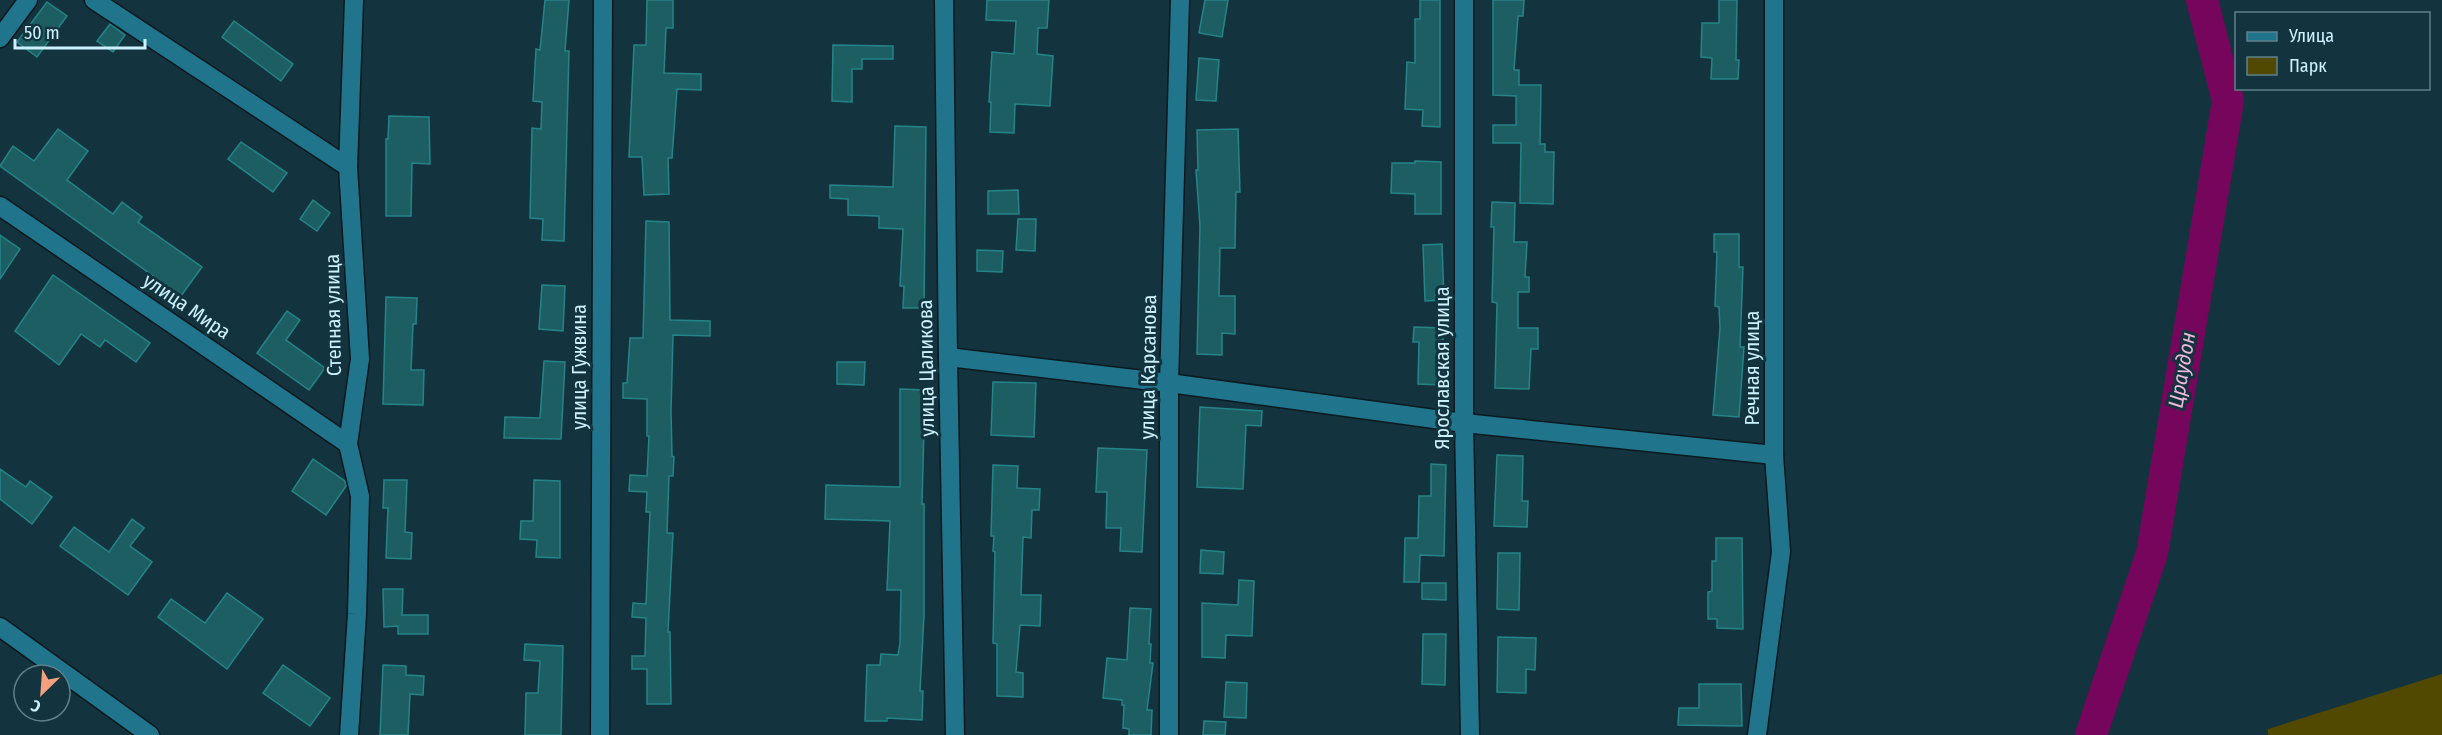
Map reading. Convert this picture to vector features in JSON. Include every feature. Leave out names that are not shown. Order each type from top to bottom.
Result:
[{"type":"street","points":[[0,38],[28,0]]},
{"type":"street","points":[[94,0],[348,167]]},
{"type":"street","name":"Степная улица","points":[[348,735],[357,614],[360,496],[348,444],[360,359],[348,167],[354,0]]},
{"type":"street","name":"улица Гужвина","points":[[600,735],[603,0]]},
{"type":"street","name":"улица Цаликова","points":[[944,0],[955,735]]},
{"type":"street","name":"улица Карсанова","points":[[1169,735],[1169,383],[1180,0]]},
{"type":"street","name":"Ярославская улица","points":[[1464,0],[1464,423],[1470,735]]},
{"type":"street","name":"Речная улица","points":[[1757,735],[1781,552],[1774,455],[1774,0]]},
{"type":"street","name":"улица Мира","points":[[0,206],[348,444]]},
{"type":"street","points":[[948,357],[1169,383],[1464,423],[1774,455]]},
{"type":"street","points":[[0,627],[150,735]]},
{"type":"green space","points":[[2442,674],[2442,735],[2268,735],[2268,729]]},
{"type":"building","points":[[545,0],[569,0],[565,51],[569,51],[564,241],[542,240],[543,219],[530,218],[532,128],[541,129],[542,102],[533,101],[536,49],[540,50]]},
{"type":"building","points":[[647,0],[673,0],[673,28],[666,28],[664,73],[701,74],[701,90],[677,89],[672,158],[668,158],[669,194],[644,195],[642,157],[629,157],[634,45],[646,45]]},
{"type":"building","points":[[987,0],[1049,0],[1047,28],[1038,28],[1037,54],[1053,56],[1050,106],[1015,104],[1014,133],[990,132],[991,102],[989,102],[992,52],[1014,54],[1016,21],[986,20]]},
{"type":"building","points":[[1205,0],[1228,0],[1222,37],[1199,33]]},
{"type":"building","points":[[1420,0],[1440,0],[1440,127],[1422,126],[1423,110],[1405,109],[1407,62],[1415,63],[1415,19],[1420,19]]},
{"type":"building","points":[[1493,0],[1524,0],[1523,16],[1518,16],[1514,70],[1519,70],[1519,85],[1541,85],[1540,144],[1545,144],[1545,152],[1554,152],[1553,204],[1520,203],[1521,143],[1493,143],[1493,125],[1516,125],[1516,96],[1493,95]]},
{"type":"building","points":[[1719,0],[1737,0],[1738,79],[1711,79],[1712,58],[1701,57],[1702,23],[1719,23]]},
{"type":"building","points":[[47,2],[67,16],[37,57],[17,42]]},
{"type":"building","points":[[234,21],[293,64],[281,81],[222,37]]},
{"type":"building","points":[[110,24],[125,35],[113,52],[97,41]]},
{"type":"building","points":[[833,45],[893,46],[893,59],[862,59],[862,69],[852,69],[852,102],[832,101]]},
{"type":"building","points":[[1199,58],[1219,60],[1216,101],[1196,100]]},
{"type":"building","points":[[389,116],[429,117],[430,164],[412,163],[411,216],[386,216],[386,139],[388,139]]},
{"type":"building","points":[[895,126],[926,127],[924,308],[903,308],[904,286],[900,286],[903,229],[879,228],[879,216],[848,215],[848,199],[830,198],[830,185],[893,187]]},
{"type":"building","points":[[58,129],[88,151],[67,180],[113,214],[122,202],[142,217],[138,222],[202,267],[181,296],[0,166],[13,146],[34,161]]},
{"type":"building","points":[[1238,129],[1240,192],[1236,192],[1235,248],[1220,248],[1219,296],[1235,296],[1235,334],[1222,333],[1222,355],[1197,354],[1200,226],[1196,170],[1198,170],[1197,130]]},
{"type":"building","points":[[241,142],[287,173],[273,192],[228,159]]},
{"type":"building","points":[[1415,161],[1441,162],[1441,214],[1415,214],[1415,194],[1391,193],[1392,163],[1415,163]]},
{"type":"building","points":[[1018,190],[1019,214],[988,214],[988,191]]},
{"type":"building","points":[[313,200],[330,213],[317,231],[300,219]]},
{"type":"building","points":[[1492,202],[1515,203],[1514,242],[1527,242],[1525,277],[1529,277],[1529,292],[1518,292],[1518,328],[1538,328],[1538,349],[1531,349],[1529,389],[1495,388],[1497,303],[1492,302],[1494,227],[1491,227]]},
{"type":"building","points":[[1018,219],[1036,219],[1035,251],[1016,250]]},
{"type":"building","points":[[646,221],[669,222],[670,320],[710,321],[710,336],[673,335],[671,411],[672,456],[674,457],[673,476],[669,476],[667,533],[673,533],[668,632],[670,632],[671,704],[647,704],[647,669],[632,669],[632,656],[645,656],[646,618],[632,617],[633,603],[646,604],[650,512],[646,512],[647,492],[629,491],[630,475],[647,476],[649,436],[647,436],[647,399],[623,398],[623,383],[627,383],[630,338],[643,338]]},
{"type":"building","points":[[1714,234],[1739,234],[1739,267],[1743,267],[1740,347],[1744,347],[1739,417],[1713,415],[1720,328],[1719,307],[1715,306],[1717,252],[1714,252]]},
{"type":"building","points":[[0,235],[20,249],[0,279]]},
{"type":"building","points":[[1442,244],[1444,300],[1425,301],[1423,245]]},
{"type":"building","points":[[977,250],[1003,251],[1002,272],[977,271]]},
{"type":"building","points":[[53,275],[150,343],[136,362],[105,340],[100,347],[81,334],[59,365],[15,331]]},
{"type":"building","points":[[542,285],[565,286],[563,331],[539,329]]},
{"type":"building","points":[[386,297],[417,298],[416,324],[413,324],[411,370],[424,370],[423,405],[383,404]]},
{"type":"building","points":[[287,311],[300,320],[286,340],[325,368],[309,390],[257,353]]},
{"type":"building","points":[[1414,327],[1443,328],[1443,385],[1418,384],[1419,342],[1413,342]]},
{"type":"building","points":[[544,361],[565,362],[561,439],[504,438],[505,417],[540,418]]},
{"type":"building","points":[[837,362],[865,362],[864,385],[837,384]]},
{"type":"building","points":[[993,382],[1036,383],[1034,437],[991,435]]},
{"type":"building","points":[[900,389],[925,390],[922,504],[924,504],[924,615],[920,691],[923,691],[922,720],[887,718],[887,721],[865,721],[867,665],[880,665],[881,654],[898,655],[900,643],[901,590],[887,590],[890,521],[825,519],[826,485],[900,487]]},
{"type":"building","points":[[1200,407],[1262,411],[1261,426],[1246,425],[1243,489],[1197,487]]},
{"type":"building","points":[[1098,448],[1147,450],[1142,552],[1120,551],[1121,528],[1106,528],[1107,492],[1096,492]]},
{"type":"building","points":[[1497,455],[1523,456],[1522,501],[1528,501],[1527,527],[1494,526]]},
{"type":"building","points":[[313,459],[345,481],[346,486],[326,515],[292,491]]},
{"type":"building","points":[[1431,464],[1446,465],[1444,556],[1420,555],[1419,582],[1404,582],[1405,538],[1418,538],[1419,496],[1431,496]]},
{"type":"building","points":[[993,465],[1018,466],[1017,488],[1040,489],[1039,510],[1032,510],[1031,538],[1023,537],[1021,595],[1041,595],[1040,626],[1020,625],[1016,672],[1023,673],[1023,697],[997,696],[997,644],[993,643],[995,552],[993,551],[994,536],[991,536]]},
{"type":"building","points":[[0,469],[26,487],[30,481],[52,497],[32,524],[0,499]]},
{"type":"building","points":[[384,480],[407,480],[405,532],[412,533],[411,559],[386,558],[388,508],[383,508]]},
{"type":"building","points":[[534,480],[560,481],[560,558],[536,557],[537,540],[520,539],[521,521],[533,521]]},
{"type":"building","points":[[132,519],[144,528],[130,546],[152,562],[128,595],[60,546],[74,527],[109,552]]},
{"type":"building","points":[[1716,538],[1742,538],[1743,629],[1717,628],[1717,619],[1708,619],[1708,592],[1712,591],[1712,561],[1716,561]]},
{"type":"building","points":[[1201,550],[1224,552],[1223,574],[1200,573]]},
{"type":"building","points":[[1498,553],[1520,553],[1519,610],[1497,609]]},
{"type":"building","points":[[1239,580],[1254,581],[1252,636],[1226,635],[1225,658],[1202,657],[1202,603],[1238,605]]},
{"type":"building","points":[[1422,583],[1446,583],[1446,600],[1422,599]]},
{"type":"building","points":[[383,589],[403,589],[402,615],[428,615],[428,634],[398,634],[398,626],[384,627]]},
{"type":"building","points":[[227,593],[263,619],[227,669],[158,617],[171,599],[205,623]]},
{"type":"building","points":[[1130,608],[1151,609],[1149,644],[1151,644],[1150,663],[1153,663],[1147,710],[1152,710],[1151,735],[1129,735],[1129,729],[1123,728],[1124,705],[1122,705],[1122,700],[1103,698],[1107,658],[1127,660]]},
{"type":"building","points":[[1423,634],[1446,634],[1445,685],[1422,684]]},
{"type":"building","points":[[1498,637],[1536,638],[1535,670],[1526,669],[1526,693],[1497,692]]},
{"type":"building","points":[[525,644],[563,646],[561,735],[525,735],[526,693],[538,693],[540,661],[524,660]]},
{"type":"building","points":[[283,665],[330,698],[310,726],[263,693]]},
{"type":"building","points":[[383,665],[406,666],[406,675],[424,676],[423,695],[410,694],[408,735],[380,735]]},
{"type":"building","points":[[1226,682],[1247,683],[1246,718],[1224,717]]},
{"type":"building","points":[[1699,684],[1741,684],[1742,726],[1678,725],[1679,708],[1699,708]]},
{"type":"building","points":[[1204,721],[1226,722],[1225,735],[1203,735]]},
{"type":"waterway","name":"Цраудон","points":[[2091,735],[2152,553],[2228,101],[2202,0]]}]
